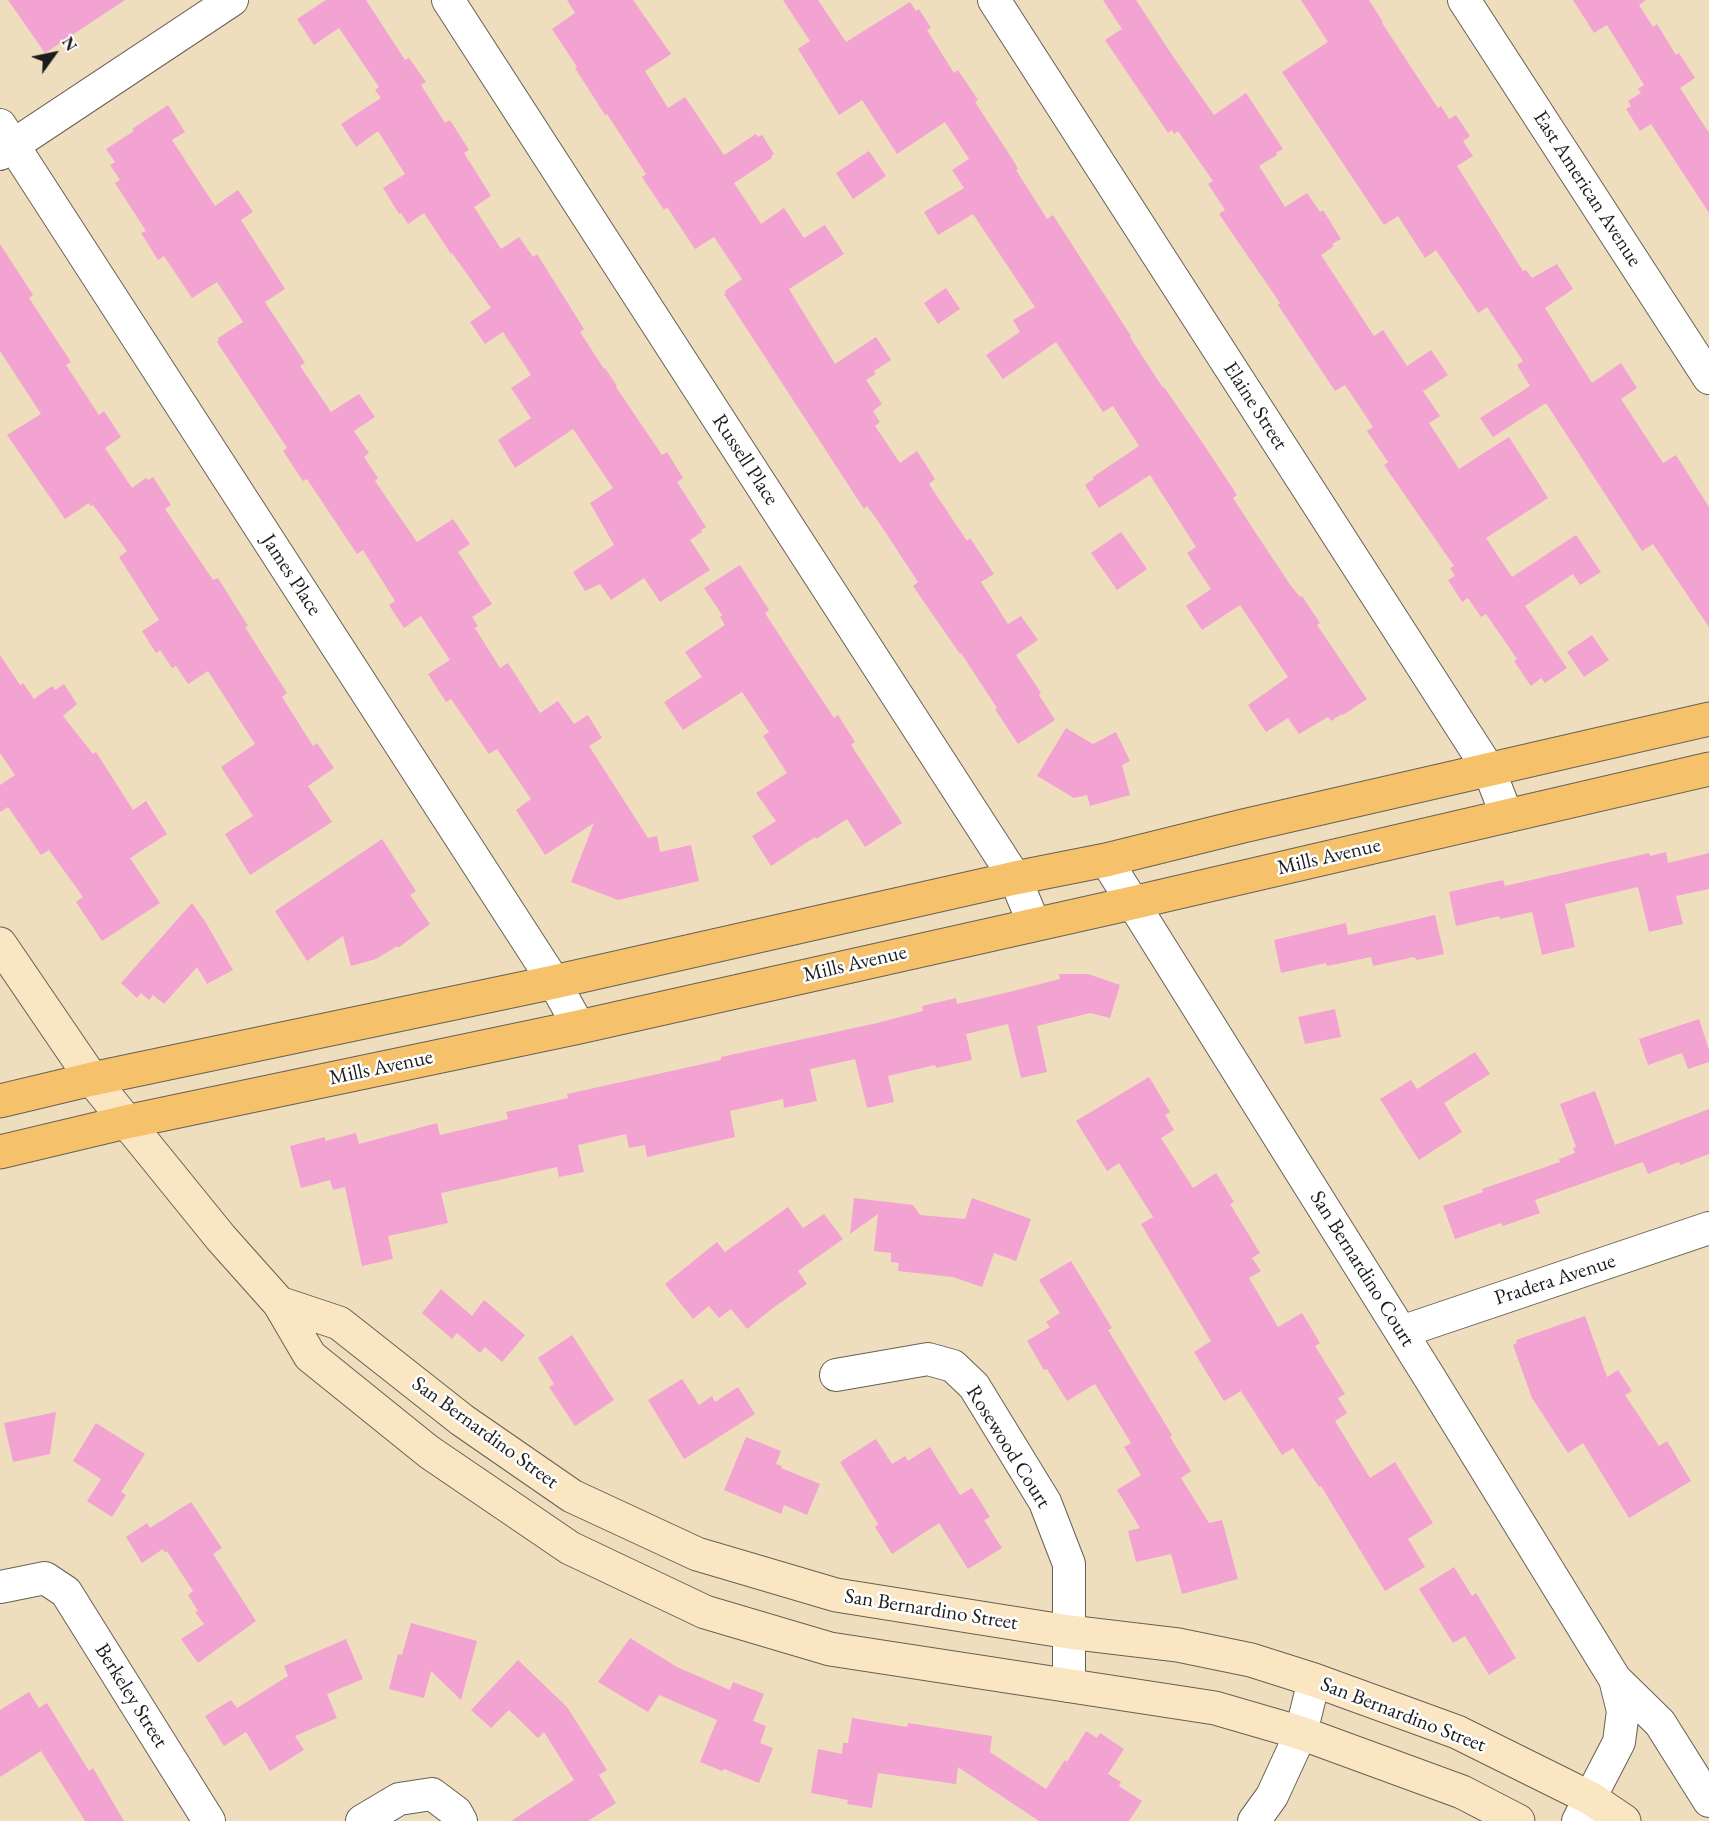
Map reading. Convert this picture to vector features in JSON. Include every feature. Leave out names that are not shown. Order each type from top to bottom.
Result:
[{"type":"main road","points":[[0,1101],[92,1079],[554,982],[1015,878],[1106,860],[1243,826],[1709,719]]},
{"type":"main road","name":"Mills Avenue","points":[[0,1152],[126,1122],[579,1027],[1132,903],[1709,769]]},
{"type":"main road","name":"San Bernardino Street","points":[[0,944],[92,1079],[221,1238],[279,1302],[310,1356],[429,1452],[570,1548],[705,1612],[830,1649],[1215,1708],[1301,1732],[1462,1792],[1518,1821]]},
{"type":"main road","name":"San Bernardino Street","points":[[279,1302],[339,1323],[462,1420],[572,1496],[697,1554],[836,1595],[1069,1632],[1178,1645],[1251,1660],[1314,1680],[1456,1732],[1584,1810],[1624,1821]]},
{"type":"street","points":[[4,141],[232,0]]},
{"type":"street","name":"Russell Place","points":[[448,0],[1015,878],[1034,924]]},
{"type":"street","name":"Elaine Street","points":[[994,0],[1489,770],[1507,816]]},
{"type":"street","name":"East American Avenue","points":[[1464,0],[1709,378]]},
{"type":"street","name":"James Place","points":[[4,141],[554,982],[579,1027]]},
{"type":"street","name":"San Bernardino Court","points":[[1106,860],[1615,1679],[1660,1724],[1709,1801]]},
{"type":"street","name":"Pradera Avenue","points":[[1401,1332],[1709,1228]]},
{"type":"street","name":"Rosewood Court","points":[[836,1375],[928,1359],[953,1366],[974,1386],[1045,1502],[1069,1564],[1069,1686]]},
{"type":"street","name":"Berkeley Street","points":[[0,1587],[45,1578],[66,1592],[209,1821]]},
{"type":"street","name":"San Bernardino Court","points":[[1584,1810],[1619,1742],[1623,1711],[1615,1679]]},
{"type":"street","points":[[1254,1821],[1272,1796],[1301,1732],[1314,1680]]},
{"type":"street","points":[[362,1821],[399,1799],[432,1794],[456,1812],[461,1821]]},
{"type":"building","points":[[8,0],[125,0],[45,53]]},
{"type":"building","points":[[326,0],[366,0],[405,60],[409,58],[426,82],[421,85],[445,123],[450,120],[469,150],[464,153],[491,196],[474,207],[501,249],[519,237],[533,257],[537,254],[584,329],[580,332],[604,369],[662,455],[667,452],[683,478],[677,482],[706,527],[690,540],[710,570],[660,602],[644,578],[611,600],[600,584],[585,591],[573,572],[614,545],[590,503],[613,488],[573,429],[515,468],[498,440],[531,418],[511,388],[531,375],[503,332],[485,344],[470,322],[491,308],[424,213],[408,224],[401,213],[399,214],[383,188],[405,174],[378,131],[356,147],[341,124],[381,98],[375,90],[379,87],[339,28],[314,45],[297,19]]},
{"type":"building","points":[[567,0],[633,0],[671,54],[645,71],[668,108],[685,97],[724,155],[756,134],[758,137],[762,135],[774,154],[772,158],[734,183],[761,224],[784,208],[804,238],[825,225],[844,254],[789,289],[835,364],[876,337],[891,360],[874,371],[876,374],[866,380],[882,404],[873,411],[880,422],[875,426],[900,463],[917,451],[935,479],[929,484],[967,541],[970,538],[994,574],[981,582],[1008,624],[1021,616],[1038,640],[1016,655],[1041,693],[1039,695],[1055,720],[1018,744],[961,653],[913,586],[918,582],[867,506],[864,509],[724,294],[742,279],[714,237],[695,249],[667,207],[664,210],[642,177],[646,174],[575,68],[577,67],[552,29],[575,13]]},
{"type":"building","points":[[783,0],[818,0],[846,42],[910,2],[916,11],[919,9],[931,28],[927,30],[954,73],[958,70],[978,100],[975,102],[1013,160],[1018,169],[1016,170],[1047,219],[1053,215],[1163,388],[1237,495],[1233,498],[1257,535],[1291,586],[1300,597],[1302,596],[1320,623],[1317,625],[1367,699],[1343,715],[1331,721],[1328,717],[1299,734],[1288,718],[1266,732],[1248,705],[1288,677],[1240,605],[1202,630],[1186,606],[1211,589],[1187,553],[1196,547],[1150,475],[1099,508],[1085,485],[1094,479],[1093,477],[1139,446],[1113,406],[1103,412],[1056,342],[1003,379],[986,355],[1020,332],[1013,320],[1035,307],[973,214],[938,235],[924,212],[964,188],[952,170],[969,159],[945,122],[897,154],[862,100],[839,115],[798,49],[810,41]]},
{"type":"building","points":[[1103,0],[1136,0],[1214,115],[1246,93],[1283,149],[1259,166],[1285,207],[1307,193],[1320,212],[1323,210],[1341,239],[1321,255],[1374,336],[1383,330],[1407,366],[1431,350],[1448,375],[1423,391],[1440,416],[1429,423],[1459,469],[1509,437],[1548,498],[1486,538],[1512,577],[1576,535],[1601,572],[1580,585],[1573,574],[1525,606],[1567,668],[1545,683],[1541,678],[1531,686],[1514,661],[1517,659],[1486,614],[1481,617],[1468,598],[1462,602],[1448,580],[1455,576],[1450,568],[1454,566],[1384,465],[1388,462],[1367,431],[1373,427],[1345,385],[1335,391],[1278,305],[1280,303],[1219,214],[1225,210],[1208,184],[1213,181],[1178,131],[1174,134],[1172,130],[1168,133],[1105,40],[1122,29]]},
{"type":"building","points":[[1301,0],[1369,0],[1438,108],[1441,106],[1449,119],[1456,115],[1470,136],[1463,141],[1473,156],[1457,166],[1523,271],[1526,270],[1532,278],[1557,264],[1573,289],[1545,308],[1592,383],[1621,363],[1637,388],[1621,399],[1663,463],[1676,455],[1709,507],[1709,627],[1653,544],[1642,551],[1546,403],[1493,437],[1480,418],[1530,386],[1517,365],[1523,361],[1487,307],[1478,313],[1436,250],[1425,258],[1398,216],[1384,225],[1282,72],[1328,42]]},
{"type":"building","points":[[1573,0],[1646,0],[1639,5],[1653,27],[1657,24],[1676,55],[1679,53],[1695,78],[1680,88],[1709,133],[1709,213],[1651,124],[1640,131],[1626,109],[1631,106],[1628,101],[1641,93],[1638,89],[1644,85],[1607,25],[1594,33]]},
{"type":"building","points":[[168,105],[185,132],[172,140],[215,206],[238,190],[253,212],[241,220],[285,289],[265,302],[305,363],[300,366],[331,412],[359,394],[375,417],[354,431],[369,453],[364,457],[378,478],[375,481],[417,542],[453,519],[470,544],[458,552],[492,604],[472,617],[478,626],[475,628],[500,668],[508,663],[540,713],[558,701],[574,724],[588,715],[602,738],[589,746],[648,838],[657,836],[660,852],[691,845],[699,881],[618,900],[571,882],[594,823],[545,855],[516,810],[531,799],[497,749],[489,754],[451,699],[446,702],[428,674],[450,660],[421,616],[404,628],[389,605],[395,601],[363,550],[357,554],[307,479],[303,481],[283,451],[287,448],[217,342],[218,338],[243,322],[217,282],[192,298],[164,256],[158,260],[141,233],[146,231],[115,183],[120,180],[110,165],[115,162],[106,149]]},
{"type":"building","points":[[869,151],[886,176],[853,199],[836,173]]},
{"type":"building","points":[[0,244],[33,295],[29,298],[71,362],[66,365],[99,415],[104,411],[121,437],[105,448],[132,488],[146,478],[148,480],[153,477],[171,505],[165,509],[213,580],[218,578],[248,626],[245,627],[287,693],[282,697],[313,746],[317,743],[334,768],[308,786],[332,822],[250,875],[225,834],[253,816],[221,767],[255,744],[208,671],[188,684],[176,666],[172,668],[160,650],[156,653],[142,631],[159,620],[119,557],[127,551],[93,505],[90,506],[89,503],[65,519],[7,435],[41,414],[0,351]]},
{"type":"building","points":[[946,288],[960,309],[938,324],[924,303]]},
{"type":"building","points":[[1121,532],[1147,569],[1117,590],[1091,553]]},
{"type":"building","points":[[740,565],[769,610],[765,613],[834,718],[838,715],[855,742],[851,745],[902,823],[865,847],[847,819],[771,866],[752,836],[776,821],[756,793],[787,773],[763,736],[769,732],[742,692],[683,730],[664,702],[702,677],[685,652],[725,625],[720,617],[722,615],[704,588]]},
{"type":"building","points":[[1592,635],[1609,660],[1584,677],[1567,652]]},
{"type":"building","points":[[0,655],[20,685],[23,683],[34,699],[52,686],[55,690],[64,684],[77,704],[63,716],[93,754],[96,752],[133,810],[146,801],[167,834],[130,858],[160,903],[102,941],[76,902],[83,897],[49,850],[41,855],[8,807],[0,812],[0,785],[15,775],[0,753]]},
{"type":"building","points":[[1066,728],[1093,744],[1116,732],[1130,761],[1122,765],[1130,795],[1090,806],[1087,795],[1074,798],[1037,776]]},
{"type":"building","points":[[382,839],[416,891],[410,895],[430,924],[398,948],[397,946],[376,959],[351,966],[343,936],[307,961],[275,911]]},
{"type":"building","points":[[1666,852],[1668,863],[1709,853],[1709,889],[1676,896],[1683,924],[1649,932],[1638,887],[1565,904],[1575,947],[1542,955],[1532,912],[1500,919],[1499,916],[1456,926],[1449,892],[1503,880],[1505,886],[1649,853],[1650,856]]},
{"type":"building","points":[[192,903],[233,970],[207,984],[197,967],[164,1004],[153,995],[149,1000],[141,993],[137,998],[121,983]]},
{"type":"building","points":[[1435,915],[1444,954],[1417,960],[1414,957],[1373,966],[1371,957],[1327,966],[1326,963],[1281,973],[1274,940],[1346,923],[1348,935]]},
{"type":"building","points":[[1059,974],[1088,974],[1120,985],[1110,1018],[1090,1013],[1037,1026],[1047,1072],[1021,1078],[1008,1024],[966,1034],[972,1060],[936,1068],[935,1065],[888,1076],[894,1102],[867,1108],[855,1059],[810,1069],[817,1101],[784,1108],[783,1099],[730,1111],[735,1137],[647,1157],[645,1145],[629,1148],[626,1134],[578,1145],[584,1172],[559,1177],[557,1167],[441,1193],[448,1223],[388,1236],[393,1259],[362,1266],[345,1187],[333,1190],[330,1180],[301,1188],[290,1146],[325,1137],[325,1141],[356,1133],[359,1144],[437,1123],[440,1135],[508,1119],[506,1112],[568,1098],[567,1094],[877,1023],[923,1011],[922,1006],[956,998],[957,1004],[1001,994],[1060,979]]},
{"type":"building","points":[[1335,1009],[1341,1037],[1305,1044],[1298,1017]]},
{"type":"building","points":[[1699,1019],[1709,1050],[1709,1062],[1688,1069],[1682,1053],[1648,1065],[1639,1039]]},
{"type":"building","points":[[1475,1052],[1490,1074],[1444,1103],[1462,1132],[1419,1160],[1380,1099],[1411,1080],[1417,1089]]},
{"type":"building","points":[[1149,1077],[1170,1112],[1165,1115],[1174,1130],[1161,1138],[1193,1188],[1216,1173],[1234,1202],[1230,1204],[1260,1253],[1252,1258],[1261,1271],[1249,1278],[1278,1327],[1302,1313],[1320,1343],[1315,1346],[1345,1394],[1338,1398],[1347,1413],[1335,1421],[1370,1478],[1395,1462],[1433,1523],[1408,1539],[1425,1567],[1385,1591],[1321,1486],[1319,1487],[1293,1448],[1282,1455],[1241,1391],[1224,1401],[1194,1352],[1211,1341],[1141,1224],[1153,1217],[1119,1163],[1107,1171],[1076,1121]]},
{"type":"building","points":[[1595,1091],[1615,1145],[1709,1109],[1709,1154],[1648,1174],[1643,1162],[1535,1200],[1540,1213],[1503,1226],[1501,1223],[1455,1239],[1443,1206],[1483,1192],[1482,1189],[1560,1162],[1559,1159],[1575,1153],[1573,1148],[1576,1147],[1560,1104]]},
{"type":"building","points":[[854,1198],[913,1205],[920,1215],[965,1219],[972,1198],[1031,1219],[1016,1261],[994,1253],[982,1287],[953,1277],[898,1271],[899,1263],[891,1262],[891,1253],[874,1251],[878,1214],[850,1234]]},
{"type":"building","points":[[788,1207],[803,1228],[824,1214],[843,1239],[798,1271],[807,1284],[747,1329],[731,1309],[719,1318],[709,1306],[693,1319],[665,1284],[717,1242],[725,1252]]},
{"type":"building","points":[[1071,1261],[1112,1328],[1108,1330],[1172,1435],[1170,1437],[1191,1471],[1181,1478],[1209,1523],[1222,1520],[1238,1579],[1182,1594],[1171,1554],[1136,1562],[1128,1531],[1140,1528],[1117,1490],[1141,1475],[1124,1447],[1131,1443],[1095,1384],[1067,1401],[1047,1369],[1044,1370],[1027,1341],[1050,1327],[1046,1322],[1060,1313],[1039,1280]]},
{"type":"building","points":[[441,1289],[472,1316],[484,1300],[525,1335],[502,1362],[485,1347],[480,1353],[457,1333],[452,1339],[422,1313]]},
{"type":"building","points":[[1585,1316],[1607,1377],[1618,1370],[1632,1391],[1625,1395],[1659,1446],[1667,1441],[1691,1481],[1629,1518],[1583,1443],[1568,1453],[1532,1398],[1513,1345],[1517,1343],[1516,1340]]},
{"type":"building","points":[[572,1335],[614,1400],[575,1426],[549,1387],[554,1384],[538,1358]]},
{"type":"building","points":[[682,1379],[699,1405],[712,1396],[715,1402],[738,1387],[755,1414],[684,1459],[648,1400]]},
{"type":"building","points":[[56,1412],[50,1454],[13,1462],[4,1423]]},
{"type":"building","points":[[96,1423],[145,1454],[121,1492],[126,1495],[112,1517],[87,1501],[101,1479],[73,1461]]},
{"type":"building","points":[[746,1437],[781,1451],[776,1464],[782,1466],[781,1468],[820,1484],[807,1515],[784,1505],[781,1514],[724,1490]]},
{"type":"building","points":[[876,1439],[892,1464],[905,1456],[908,1461],[930,1447],[960,1495],[972,1488],[990,1517],[984,1520],[1002,1548],[968,1569],[939,1523],[892,1554],[875,1527],[878,1524],[840,1462]]},
{"type":"building","points":[[191,1502],[222,1548],[213,1554],[256,1621],[198,1663],[181,1639],[204,1624],[195,1612],[198,1611],[188,1595],[193,1591],[167,1551],[165,1553],[163,1549],[142,1563],[126,1537],[147,1523],[150,1528]]},
{"type":"building","points":[[1454,1567],[1472,1596],[1476,1593],[1516,1658],[1489,1675],[1465,1636],[1453,1643],[1419,1589]]},
{"type":"building","points":[[411,1623],[477,1641],[461,1700],[431,1671],[424,1698],[389,1689],[398,1654],[402,1655]]},
{"type":"building","points":[[630,1638],[677,1667],[730,1690],[733,1682],[764,1694],[753,1721],[766,1726],[760,1743],[773,1748],[759,1783],[700,1762],[717,1720],[659,1695],[648,1712],[598,1682]]},
{"type":"building","points":[[346,1639],[363,1679],[327,1694],[337,1718],[295,1736],[304,1750],[270,1771],[246,1732],[224,1746],[205,1716],[231,1700],[237,1708],[288,1676],[284,1666]]},
{"type":"building","points":[[518,1660],[567,1707],[607,1770],[599,1775],[616,1803],[588,1821],[511,1821],[574,1780],[544,1732],[538,1738],[509,1710],[491,1728],[471,1710]]},
{"type":"building","points":[[29,1692],[39,1708],[47,1703],[89,1771],[93,1768],[124,1821],[85,1821],[41,1751],[0,1777],[0,1710]]},
{"type":"building","points":[[852,1718],[907,1727],[908,1723],[992,1736],[990,1752],[1046,1789],[1065,1760],[1067,1762],[1086,1731],[1097,1738],[1100,1733],[1124,1749],[1108,1774],[1121,1782],[1119,1786],[1142,1801],[1129,1821],[1039,1821],[958,1767],[956,1784],[878,1773],[872,1808],[847,1804],[848,1800],[811,1793],[818,1749],[842,1754],[843,1743],[848,1743]]}]
